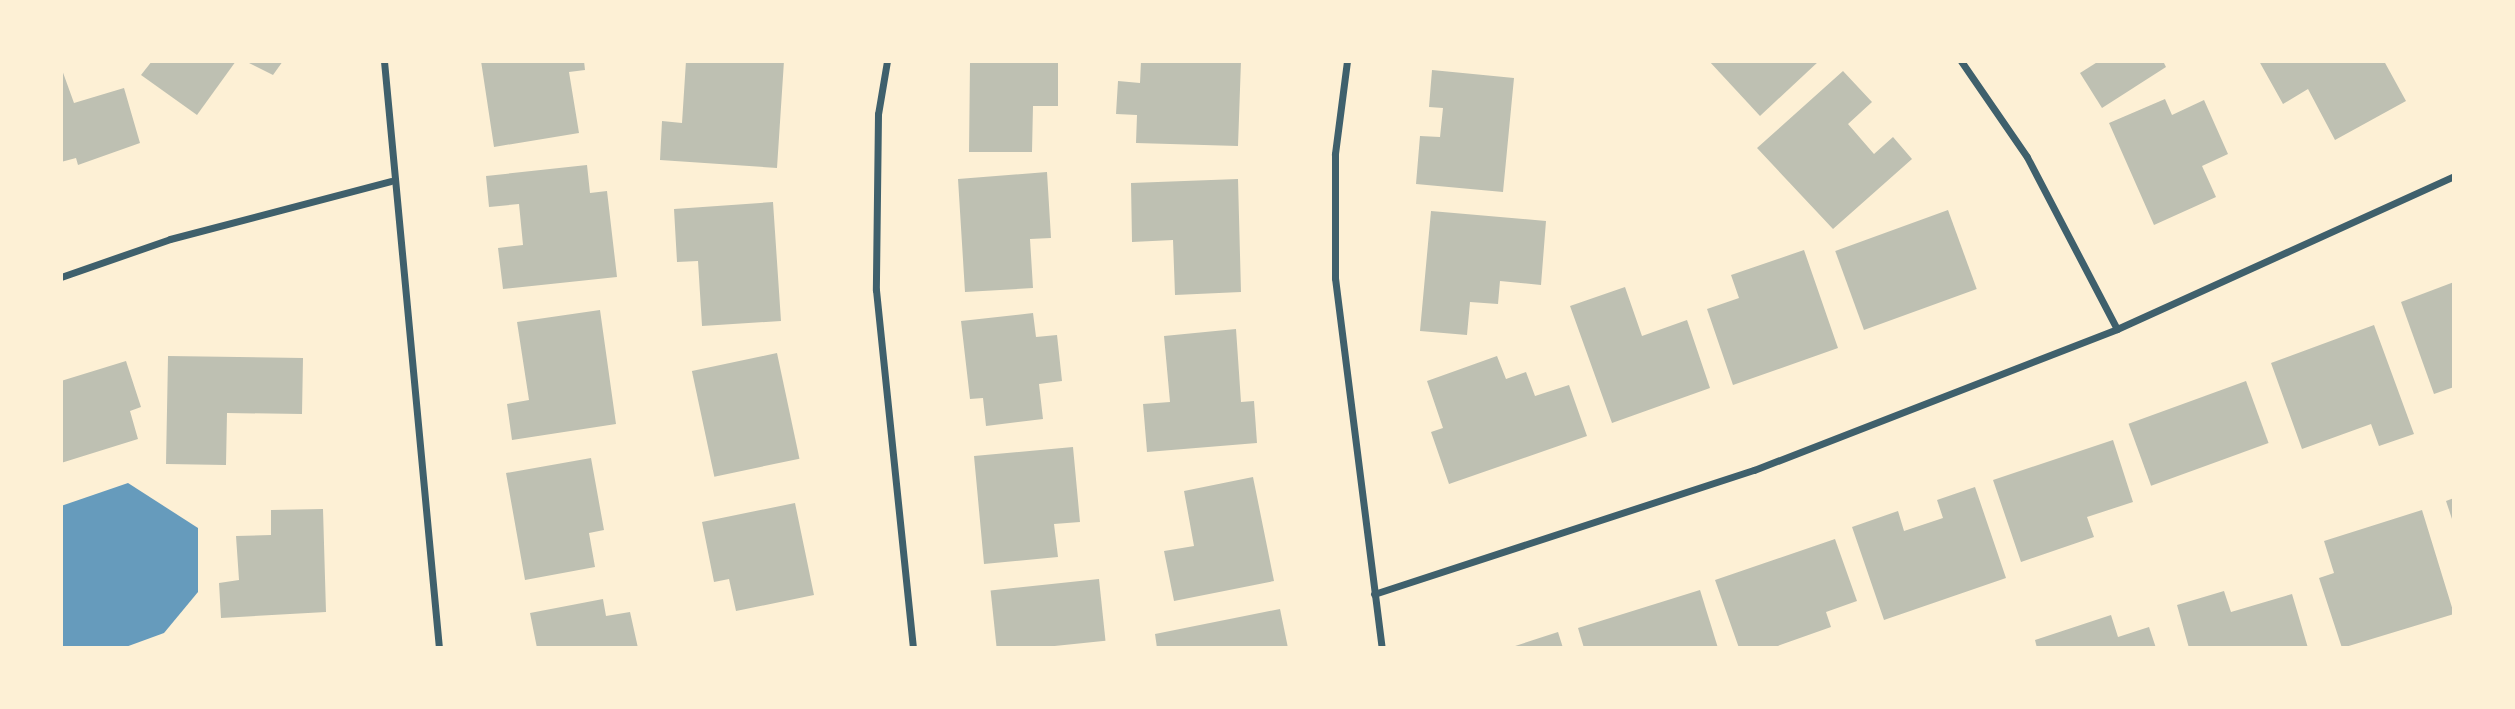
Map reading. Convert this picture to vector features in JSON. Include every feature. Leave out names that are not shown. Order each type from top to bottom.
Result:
[{"type":"street","points":[[384,61],[391,181],[439,648]]},
{"type":"street","points":[[887,61],[878,114],[876,290],[914,648]]},
{"type":"street","points":[[1346,61],[1335,154],[1334,266],[1382,648]]},
{"type":"street","points":[[1961,61],[2027,157],[2117,329]]},
{"type":"street","points":[[1374,594],[1754,470],[2117,329],[2454,176]]},
{"type":"street","points":[[61,277],[170,239],[391,181]]},
{"type":"water","points":[[128,483],[198,528],[198,592],[164,633],[123,648],[61,648],[61,506]]},
{"type":"building","points":[[152,61],[236,61],[197,115],[141,75]]},
{"type":"building","points":[[245,61],[283,61],[273,75]]},
{"type":"building","points":[[481,61],[584,61],[585,70],[569,72],[579,133],[494,147]]},
{"type":"building","points":[[686,61],[784,61],[777,168],[660,160],[662,121],[682,123]]},
{"type":"building","points":[[970,61],[1058,61],[1058,106],[1033,106],[1032,152],[969,152]]},
{"type":"building","points":[[1141,61],[1241,61],[1238,146],[1136,143],[1137,115],[1116,114],[1118,81],[1140,83]]},
{"type":"building","points":[[1709,61],[1819,61],[1760,116]]},
{"type":"building","points":[[2099,61],[2163,61],[2166,67],[2102,108],[2080,73]]},
{"type":"building","points":[[2259,61],[2384,61],[2406,101],[2335,140],[2308,89],[2283,104]]},
{"type":"building","points":[[61,67],[74,103],[124,88],[140,143],[78,165],[76,158],[61,162]]},
{"type":"building","points":[[1432,70],[1514,78],[1503,192],[1416,184],[1420,136],[1440,137],[1443,108],[1429,107]]},
{"type":"building","points":[[1843,71],[1872,102],[1848,124],[1874,154],[1893,137],[1912,159],[1833,229],[1757,148]]},
{"type":"building","points":[[2165,99],[2172,115],[2204,100],[2228,154],[2202,166],[2216,197],[2154,225],[2109,123]]},
{"type":"building","points":[[587,165],[590,193],[607,191],[617,277],[503,289],[498,248],[523,245],[519,204],[489,207],[486,176]]},
{"type":"building","points":[[1047,172],[1051,238],[1030,239],[1033,288],[965,292],[958,179]]},
{"type":"building","points":[[1238,179],[1241,292],[1175,295],[1173,240],[1132,242],[1131,183]]},
{"type":"building","points":[[773,202],[781,321],[702,326],[698,261],[677,262],[674,209]]},
{"type":"building","points":[[1948,210],[1977,289],[1864,330],[1835,251]]},
{"type":"building","points":[[1431,211],[1546,221],[1541,285],[1500,281],[1498,304],[1470,302],[1467,335],[1420,331]]},
{"type":"building","points":[[1804,250],[1838,348],[1733,385],[1707,309],[1739,298],[1731,275]]},
{"type":"building","points":[[2454,282],[2454,387],[2434,394],[2401,302]]},
{"type":"building","points":[[1625,287],[1642,336],[1687,320],[1710,388],[1612,423],[1570,306]]},
{"type":"building","points":[[600,310],[616,424],[512,440],[507,404],[529,400],[517,322]]},
{"type":"building","points":[[1033,313],[1036,337],[1057,335],[1062,381],[1039,384],[1043,419],[986,426],[983,398],[970,399],[961,321]]},
{"type":"building","points":[[2374,325],[2414,434],[2379,446],[2371,424],[2302,449],[2271,363]]},
{"type":"building","points":[[1236,329],[1241,402],[1254,401],[1257,443],[1147,452],[1143,404],[1170,402],[1164,336]]},
{"type":"building","points":[[777,353],[799,459],[714,477],[692,371]]},
{"type":"building","points":[[168,356],[303,358],[302,414],[227,413],[226,465],[166,464]]},
{"type":"building","points":[[1497,356],[1506,379],[1526,372],[1535,396],[1569,385],[1587,436],[1449,484],[1431,432],[1443,428],[1427,381]]},
{"type":"building","points":[[126,361],[141,407],[130,411],[138,439],[61,463],[61,381]]},
{"type":"building","points":[[2246,381],[2269,443],[2151,486],[2129,424]]},
{"type":"building","points":[[2113,440],[2133,502],[2087,517],[2094,537],[2021,562],[1993,480]]},
{"type":"building","points":[[1073,447],[1080,522],[1054,524],[1058,557],[984,564],[974,456]]},
{"type":"building","points":[[591,458],[604,530],[589,533],[595,567],[525,580],[506,473]]},
{"type":"building","points":[[1253,477],[1274,581],[1174,601],[1164,551],[1194,546],[1184,491]]},
{"type":"building","points":[[1975,487],[2006,578],[1884,620],[1852,527],[1898,511],[1904,531],[1943,518],[1937,500]]},
{"type":"building","points":[[2454,498],[2454,522],[2453,522],[2446,501]]},
{"type":"building","points":[[795,503],[814,595],[736,611],[729,579],[714,582],[702,522]]},
{"type":"building","points":[[323,509],[326,612],[221,618],[219,583],[239,580],[236,536],[271,535],[271,510]]},
{"type":"building","points":[[2422,510],[2454,614],[2342,648],[2319,578],[2334,573],[2324,541]]},
{"type":"building","points":[[1835,539],[1857,601],[1826,612],[1831,627],[1772,648],[1739,648],[1715,580]]},
{"type":"building","points":[[1099,579],[1105,641],[1036,648],[997,648],[991,590]]},
{"type":"building","points":[[1700,590],[1718,648],[1584,648],[1578,628]]},
{"type":"building","points":[[2224,591],[2231,612],[2292,594],[2308,648],[2189,648],[2177,605]]},
{"type":"building","points":[[603,599],[606,616],[630,612],[638,648],[537,648],[530,613]]},
{"type":"building","points":[[1280,609],[1288,648],[1157,648],[1155,634]]},
{"type":"building","points":[[2111,615],[2118,637],[2149,627],[2156,648],[2037,648],[2035,640]]},
{"type":"building","points":[[1558,632],[1563,648],[1512,648],[1512,647]]}]
